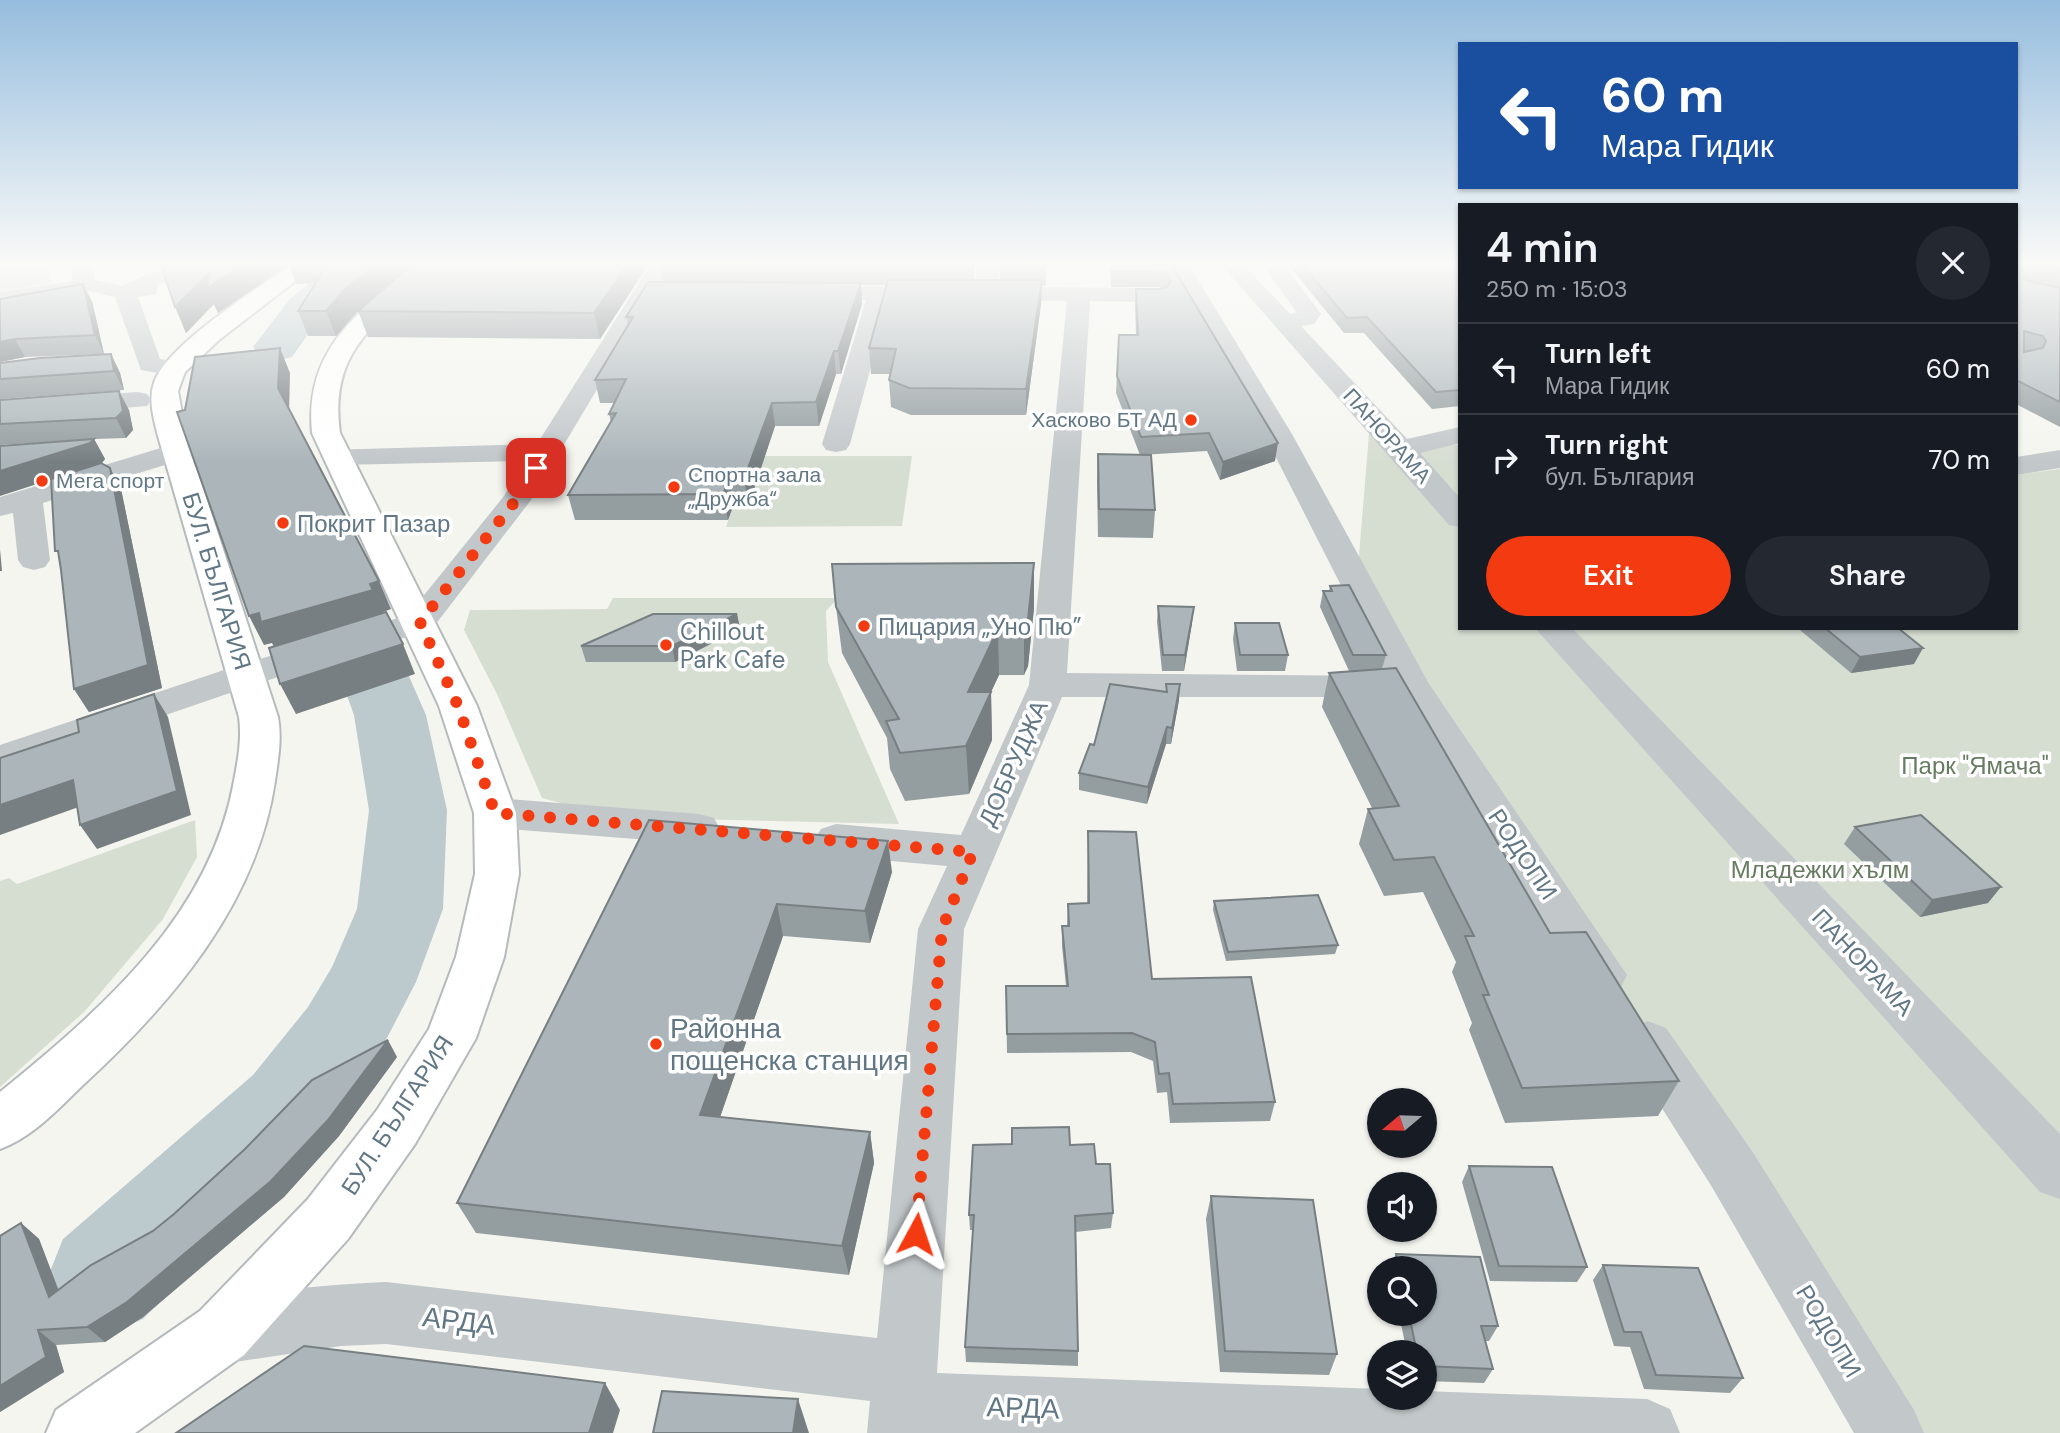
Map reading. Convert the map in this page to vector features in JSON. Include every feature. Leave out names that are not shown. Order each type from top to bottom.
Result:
[{"type":"main road","points":[[150,364],[215,329]]},
{"type":"main road","name":"БУЛ. БЪЛГАРИЯ","points":[[79,1433],[222,1333],[328,1219],[396,1127],[451,1038],[480,957],[497,874],[495,813],[458,706],[420,622],[401,589],[337,456],[321,415],[322,392],[330,365],[358,329]]},
{"type":"main road","name":"БУЛ. БЪЛГАРИЯ","points":[[0,1125],[60,1076],[144,992],[199,925],[239,848],[257,788],[260,727],[177,452],[165,396],[166,382],[150,364]]},
{"type":"street","points":[[138,329],[150,364]]},
{"type":"street","points":[[0,759],[246,675],[420,622],[516,500],[623,329]]},
{"type":"street","points":[[836,443],[869,329]]},
{"type":"street","name":"ДОБРУДЖА","points":[[902,1403],[942,929],[973,852],[1048,685],[1076,329]]},
{"type":"street","name":"РОДОПИ","points":[[1203,329],[1278,434],[1411,685],[1731,1170],[1891,1433]]},
{"type":"street","name":"ПАНОРАМА","points":[[1290,329],[1401,449],[1458,516]]},
{"type":"street","points":[[0,410],[138,400]]},
{"type":"street","points":[[1401,449],[1458,435]]},
{"type":"street","points":[[91,451],[130,448]]},
{"type":"street","points":[[34,560],[14,503],[177,452]]},
{"type":"street","points":[[337,456],[545,452]]},
{"type":"street","points":[[2018,466],[2060,459]]},
{"type":"street","name":"ПАНОРАМА","points":[[1554,630],[2060,1173]]},
{"type":"street","points":[[1048,685],[1411,685]]},
{"type":"street","points":[[495,813],[742,833]]},
{"type":"street","points":[[796,837],[973,852]]},
{"type":"street","name":"АРДА","points":[[222,1333],[341,1315],[386,1312],[902,1403],[1647,1432]]},
{"type":"green space","name":"Младежки хълм","points":[[1369,434],[1458,445],[1458,630],[2018,630],[2018,475],[2060,469],[2060,1433],[1877,1433],[1357,580]]},
{"type":"green space","points":[[751,456],[912,456],[902,526],[726,527],[734,504],[749,503],[760,470]]},
{"type":"green space","points":[[613,598],[838,598],[826,611],[828,662],[899,824],[612,817],[542,798],[497,694],[464,630],[470,610],[607,609]]},
{"type":"green space","points":[[195,820],[197,857],[163,919],[85,1011],[0,1087],[0,881],[9,878],[17,884]]},
{"type":"building","points":[[0,329],[94,329],[95,335],[15,339],[0,342]]},
{"type":"building","points":[[626,329],[845,329],[838,351],[834,351],[816,402],[772,403],[744,479],[729,479],[723,494],[568,495],[616,413],[609,414],[626,379],[595,380]]},
{"type":"building","points":[[874,329],[1035,329],[1026,389],[909,388],[889,380],[896,349],[869,348]]},
{"type":"building","name":"Хасково БТ АД","points":[[1138,329],[1210,329],[1278,443],[1223,462],[1209,433],[1141,437],[1117,376],[1119,335],[1138,335]]},
{"type":"building","points":[[1378,329],[1458,329],[1458,390],[1436,392]]},
{"type":"building","points":[[2018,329],[2060,329],[2060,402],[2018,381]],"holes":[[[2024,331],[2043,336],[2046,341],[2043,348],[2024,352]]]},
{"type":"building","name":"Покрит Пазар","points":[[280,348],[278,388],[379,581],[370,584],[373,590],[261,622],[259,613],[249,616],[177,412],[185,410],[195,357]]},
{"type":"building","points":[[111,354],[114,371],[0,379],[0,363]]},
{"type":"building","points":[[119,391],[123,411],[116,418],[0,424],[0,400]]},
{"type":"building","points":[[94,439],[90,443],[0,471],[0,446]]},
{"type":"building","points":[[1098,454],[1151,455],[1155,510],[1099,509]]},
{"type":"building","points":[[101,463],[110,468],[148,665],[74,689],[61,570],[58,551],[55,551],[51,479]]},
{"type":"building","points":[[1034,563],[1028,619],[1024,628],[998,629],[968,692],[991,692],[966,746],[900,753],[886,721],[899,719],[836,607],[832,564]]},
{"type":"building","points":[[1349,585],[1386,655],[1353,655],[1323,591],[1332,591],[1330,586]]},
{"type":"building","points":[[1158,606],[1194,607],[1185,655],[1163,655]]},
{"type":"building","points":[[386,612],[403,644],[280,684],[269,648]]},
{"type":"building","points":[[653,614],[737,614],[672,646],[581,646]]},
{"type":"building","points":[[1235,623],[1279,623],[1288,655],[1240,655]]},
{"type":"building","points":[[1827,630],[1900,630],[1923,648],[1860,657]]},
{"type":"building","points":[[1396,668],[1550,933],[1586,932],[1679,1081],[1522,1088],[1483,995],[1489,995],[1465,936],[1474,936],[1434,857],[1394,860],[1368,809],[1399,806],[1329,673]]},
{"type":"building","points":[[1110,684],[1167,692],[1166,684],[1180,684],[1172,728],[1167,727],[1148,787],[1079,773],[1090,744],[1094,745]]},
{"type":"building","points":[[154,694],[177,791],[80,825],[73,780],[0,805],[0,758],[79,732],[77,720]]},
{"type":"building","points":[[1921,815],[2001,887],[1932,900],[1855,827]]},
{"type":"building","name":"Районна пощенска станция","points":[[649,820],[888,841],[865,911],[777,904],[700,1115],[870,1132],[842,1246],[457,1203]]},
{"type":"building","points":[[1088,831],[1136,832],[1152,979],[1251,977],[1275,1102],[1173,1104],[1169,1073],[1159,1074],[1155,1042],[1132,1033],[1007,1034],[1006,986],[1068,986],[1062,926],[1069,926],[1068,904],[1089,903]]},
{"type":"building","points":[[1318,895],[1338,945],[1228,952],[1214,901]]},
{"type":"building","points":[[388,1040],[328,1120],[271,1181],[127,1302],[87,1327],[38,1330],[46,1357],[0,1386],[0,1236],[21,1223],[49,1297],[91,1265],[153,1231],[174,1214],[245,1149],[312,1080]]},
{"type":"building","points":[[1069,1127],[1070,1145],[1094,1144],[1096,1164],[1110,1164],[1113,1213],[1075,1216],[1078,1351],[965,1347],[974,1215],[969,1215],[973,1145],[1012,1144],[1012,1128]]},
{"type":"building","points":[[1469,1166],[1552,1167],[1587,1267],[1499,1266]]},
{"type":"building","points":[[1211,1196],[1313,1200],[1337,1354],[1225,1351]]},
{"type":"building","points":[[1396,1254],[1480,1257],[1498,1326],[1481,1326],[1493,1369],[1437,1367],[1437,1340],[1414,1340],[1411,1326],[1437,1326],[1437,1256]]},
{"type":"building","points":[[1603,1265],[1698,1268],[1743,1378],[1656,1375],[1641,1332],[1624,1332]]},
{"type":"building","points":[[304,1346],[605,1383],[589,1433],[176,1433]]},
{"type":"building","points":[[662,1391],[798,1399],[793,1433],[653,1433]]},
{"type":"waterway","points":[[276,347],[289,329]]},
{"type":"waterway","points":[[103,1279],[288,1106],[341,1035],[371,982],[400,909],[408,810],[390,715],[370,665]]},
{"type":"place","name":"Хасково БТ АД","points":[[1191,420]]},
{"type":"place","name":"Мега спорт","points":[[42,481]]},
{"type":"place","name":"Спортна зала „Дружба“","points":[[674,487]]},
{"type":"place","name":"Покрит Пазар","points":[[283,523]]},
{"type":"place","name":"Пицария „Уно Пю”","points":[[864,626]]},
{"type":"place","name":"Chillout Park Cafe","points":[[666,645]]},
{"type":"place","name":"Районна пощенска станция","points":[[656,1044]]},
{"type":"route","points":[[536,468],[516,500],[420,622],[458,706],[495,813],[973,852],[942,929],[916,1234]]},
{"type":"park label","name":"Парк \"Ямача\"","points":[[1975,765]]}]
